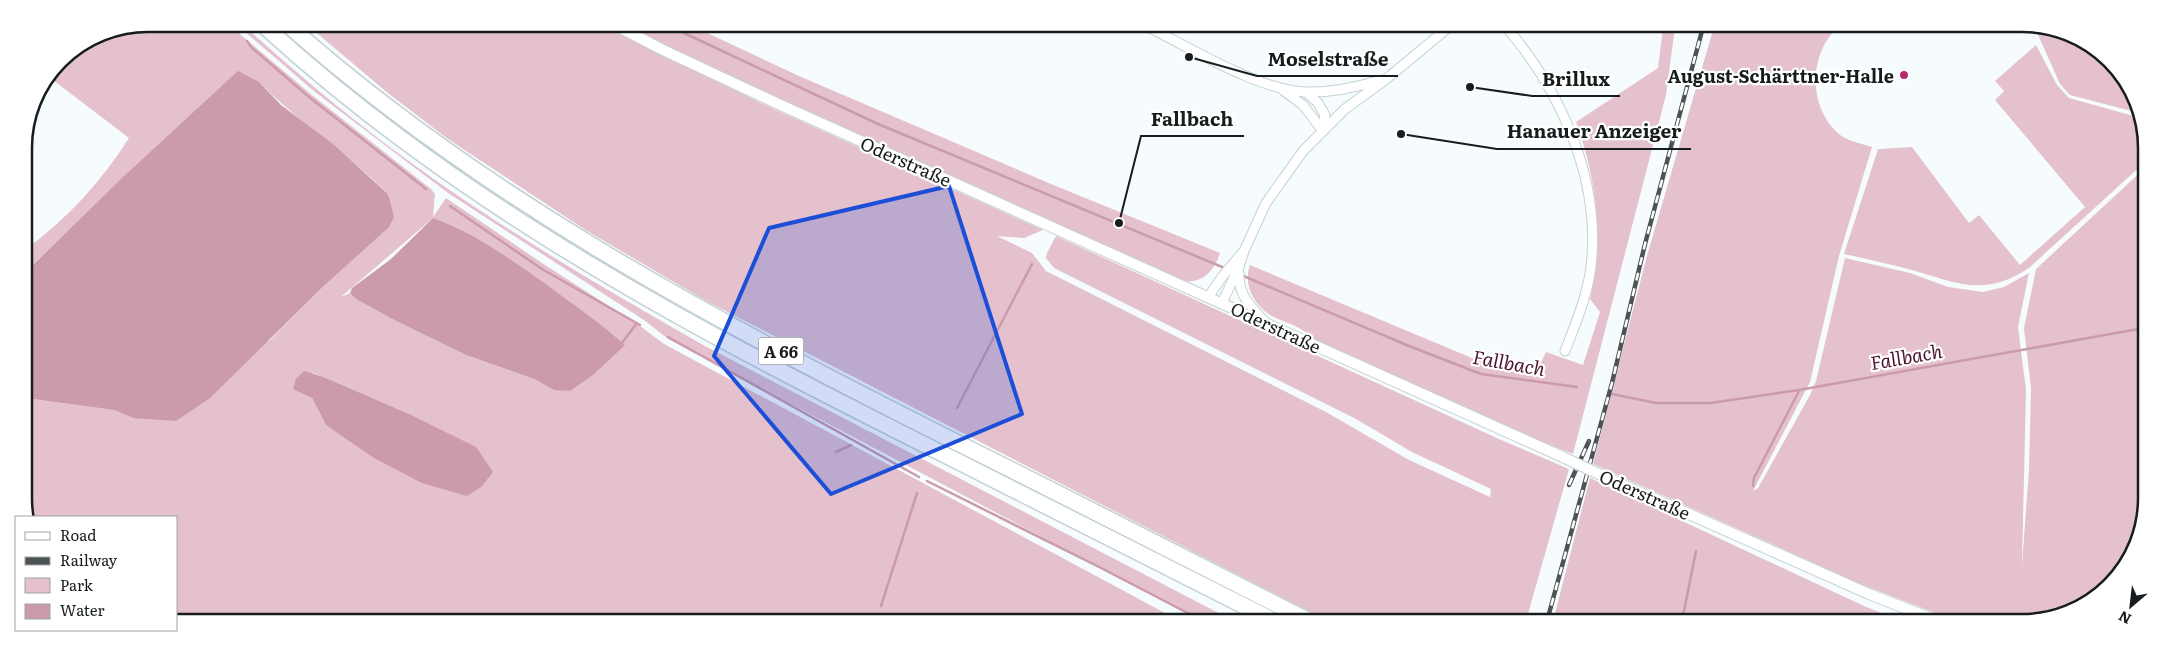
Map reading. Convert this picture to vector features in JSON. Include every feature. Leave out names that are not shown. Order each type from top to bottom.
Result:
[{"type":"highway","name":"A 66","points":[[272,33],[302,60],[405,141],[520,220],[644,297],[844,404],[1259,613]]},
{"type":"highway","name":"A 66","points":[[298,33],[381,103],[480,174],[525,205],[652,281],[850,388],[1296,613]]},
{"type":"street","points":[[1159,32],[1219,63],[1279,89],[1296,99],[1322,130]]},
{"type":"street","points":[[1209,296],[1222,277],[1235,267],[1274,190],[1303,150],[1345,108],[1385,80],[1443,32]]},
{"type":"street","points":[[1510,32],[1530,57],[1553,94],[1571,135],[1590,202],[1592,244],[1590,270],[1582,309],[1565,351]]},
{"type":"street","name":"Oderstraße","points":[[630,33],[776,103],[1209,296],[1599,474],[1869,594],[1917,613]]},
{"type":"street","points":[[1279,89],[1307,92],[1335,91],[1385,80]]},
{"type":"street","points":[[1307,92],[1318,103],[1325,115],[1322,130]]},
{"type":"street","points":[[1235,267],[1236,282],[1240,291],[1267,324]]},
{"type":"street","points":[[1222,302],[1236,282]]},
{"type":"highlighted area","points":[[949,186],[1022,414],[831,494],[714,356],[769,228]]},
{"type":"green space","points":[[1662,32],[1674,32],[1666,95],[1573,454],[1491,421],[1317,342],[1298,328],[1270,315],[1254,299],[1248,279],[1250,265],[1472,358],[1535,375],[1546,352],[1583,365],[1600,312],[1590,299],[1595,277],[1597,254],[1596,209],[1589,165],[1576,122],[1658,68]]},
{"type":"green space","points":[[1712,32],[1834,32],[1821,52],[1817,68],[1818,99],[1823,113],[1831,126],[1843,137],[1872,147],[1839,256],[1810,382],[1753,491],[1758,488],[1816,381],[1845,258],[1910,273],[1948,287],[1983,292],[2004,287],[2029,273],[2018,327],[2026,390],[2022,566],[2029,469],[2031,388],[2024,328],[2036,269],[2138,174],[2138,512],[2130,542],[2110,574],[2093,589],[2067,605],[2030,613],[1935,613],[1863,585],[1593,464],[1648,252]]},
{"type":"green space","points":[[141,33],[239,33],[312,95],[431,189],[435,194],[433,217],[446,198],[640,326],[664,344],[1166,613],[178,614],[178,516],[34,516],[32,497],[32,399],[114,410],[133,418],[270,340],[327,283],[389,195],[357,165],[290,111],[259,82],[54,245],[33,266],[33,244],[69,213],[95,185],[129,138],[54,81],[72,61],[97,44],[126,35]],"holes":[[[433,218],[448,224],[505,256],[546,284],[624,345],[554,390],[534,379],[466,355],[394,320],[356,299],[350,293],[341,297]],[[313,373],[409,414],[351,441],[326,425],[312,398]]]},
{"type":"green space","points":[[246,33],[252,33],[331,101],[443,186],[573,269],[705,346],[1219,613],[1187,613],[668,339],[644,320],[448,193],[315,92]]},
{"type":"green space","points":[[317,33],[617,33],[774,109],[1043,230],[1024,238],[997,236],[1032,253],[1046,271],[1326,412],[1409,460],[1490,497],[1491,489],[1412,452],[1356,419],[1054,268],[1046,258],[1056,236],[1499,439],[1569,469],[1528,613],[1313,613],[708,302],[587,231],[448,139],[389,94]]},
{"type":"green space","points":[[637,33],[706,33],[799,76],[1051,184],[1220,253],[1218,259],[1207,275],[1196,280],[1182,281]]},
{"type":"green space","points":[[2037,33],[2067,41],[2093,57],[2114,78],[2123,91],[2132,111],[2070,95],[2060,84]]},
{"type":"green space","points":[[2036,45],[2057,85],[2069,98],[2133,116],[2138,141],[2138,168],[2030,267],[2014,277],[1999,282],[1985,285],[1958,283],[1844,254],[1878,149],[1912,147],[1969,223],[1979,215],[2020,265],[2085,207],[1995,100],[2004,91],[1995,81]]},
{"type":"green space","points":[[1590,478],[1882,613],[1555,613]]},
{"type":"water","points":[[238,71],[259,82],[281,105],[333,144],[388,194],[394,217],[389,227],[327,283],[210,398],[176,421],[133,418],[114,410],[32,399],[33,266],[122,178]]},
{"type":"water","points":[[433,218],[463,231],[505,256],[576,306],[625,345],[593,375],[570,391],[554,390],[534,379],[466,355],[394,320],[356,299],[350,293],[352,288],[391,259]]},
{"type":"water","points":[[304,371],[324,377],[409,414],[476,447],[493,472],[481,487],[467,496],[422,483],[374,458],[326,425],[312,398],[293,389],[296,379]]},
{"type":"waterway","name":"Fallbach","points":[[683,33],[878,124],[1227,269]]},
{"type":"waterway","points":[[247,41],[252,48],[309,97],[426,189]]},
{"type":"waterway","points":[[450,206],[542,269],[640,325]]},
{"type":"waterway","points":[[957,408],[1032,264]]},
{"type":"waterway","name":"Fallbach","points":[[1241,275],[1409,346],[1481,374],[1577,387]]},
{"type":"waterway","points":[[622,343],[637,323]]},
{"type":"waterway","name":"Fallbach","points":[[1612,394],[1656,403],[1711,403],[1799,390],[2138,329]]},
{"type":"waterway","points":[[668,337],[919,477]]},
{"type":"waterway","points":[[1753,486],[1754,478],[1799,391]]},
{"type":"waterway","points":[[836,452],[851,445]]},
{"type":"waterway","points":[[927,481],[1188,613]]},
{"type":"waterway","points":[[881,606],[917,493]]},
{"type":"waterway","points":[[1684,613],[1696,551]]},
{"type":"railway","points":[[1549,613],[1612,383],[1645,244],[1702,32]]},
{"type":"railway","points":[[1569,485],[1589,441]]},
{"type":"place","name":"Moselstraße","points":[[1189,57]]},
{"type":"place","name":"August-Schärttner-Halle","points":[[1904,75]]},
{"type":"place","name":"Brillux","points":[[1470,87]]},
{"type":"place","name":"Hanauer Anzeiger","points":[[1401,134]]},
{"type":"place","name":"Fallbach","points":[[1119,223]]}]
